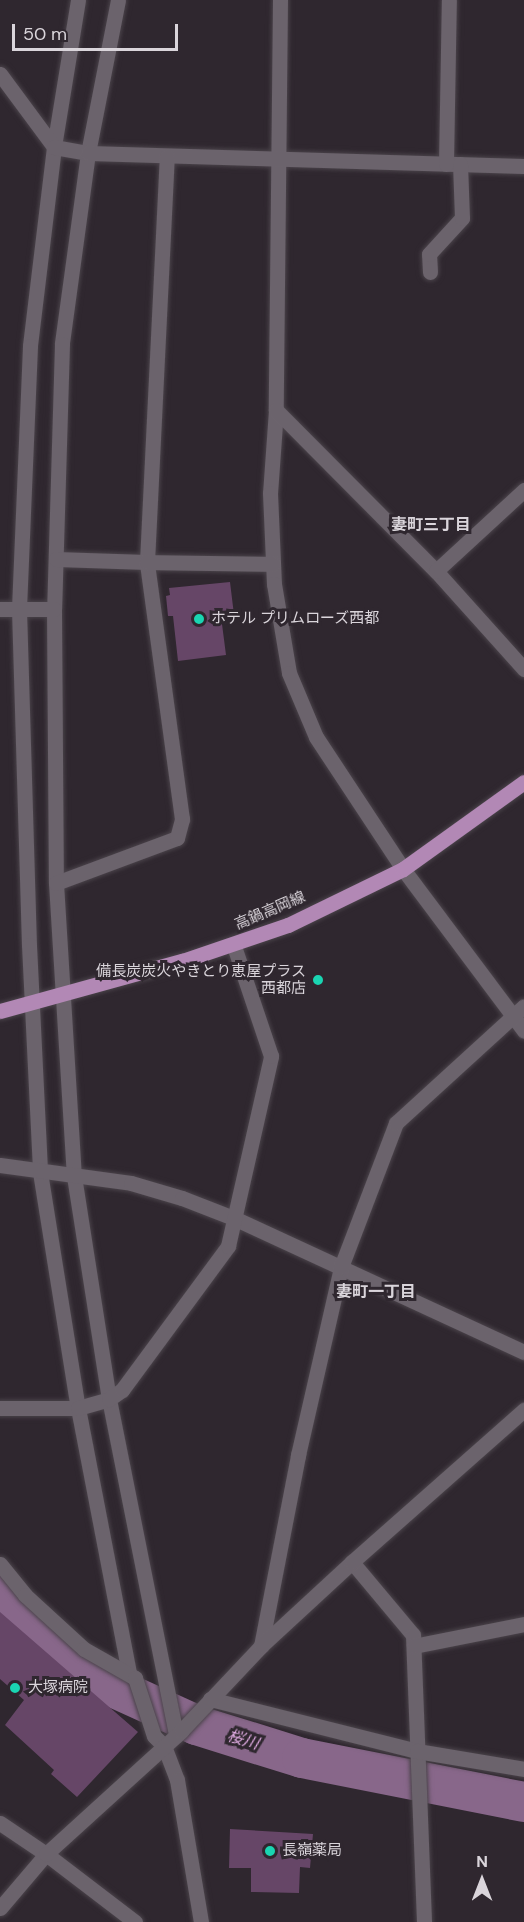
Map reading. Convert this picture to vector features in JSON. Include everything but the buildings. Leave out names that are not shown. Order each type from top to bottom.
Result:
[{"type":"main road","name":"高鍋高岡線","points":[[0,1011],[62,996],[234,946],[288,925],[403,869],[524,782]]},
{"type":"street","points":[[78,0],[54,147],[30,346],[19,609],[31,1003],[40,1172],[78,1408],[132,1675],[170,1735]]},
{"type":"street","points":[[118,0],[88,153],[62,344],[54,609],[56,883],[74,1176],[109,1399],[164,1671],[170,1735],[201,1922]]},
{"type":"street","points":[[280,0],[276,160],[276,410],[270,493],[273,564],[289,673],[316,737],[403,869],[518,1011],[524,1031]]},
{"type":"street","points":[[430,272],[429,254],[462,218],[453,164],[449,0]]},
{"type":"street","points":[[0,74],[54,147],[88,153],[524,166]]},
{"type":"street","points":[[56,883],[177,838],[182,819],[147,562],[167,156]]},
{"type":"street","points":[[276,410],[436,571],[524,669]]},
{"type":"street","points":[[436,571],[524,490]]},
{"type":"street","points":[[56,559],[273,564]]},
{"type":"street","points":[[0,609],[54,609]]},
{"type":"street","points":[[0,1408],[78,1408],[109,1399],[122,1390],[228,1246],[236,1219],[271,1056],[234,946]]},
{"type":"street","points":[[261,1646],[298,1455],[341,1267],[396,1123],[518,1011]]},
{"type":"street","points":[[0,1166],[131,1183],[236,1219],[524,1352]]},
{"type":"street","points":[[0,1908],[46,1854],[207,1702],[261,1646],[524,1410]]},
{"type":"street","points":[[352,1562],[413,1635],[424,1922]]},
{"type":"street","points":[[0,1564],[25,1595],[84,1649],[132,1675]]},
{"type":"street","points":[[414,1646],[524,1624]]},
{"type":"street","points":[[207,1702],[417,1756],[524,1769]]},
{"type":"street","points":[[0,1823],[46,1854],[135,1922]]},
{"type":"waterway","name":"桜川","points":[[0,1594],[97,1680],[196,1725],[302,1758],[524,1802]]},
{"type":"place","name":"ホテル プリムローズ西都","points":[[199,619]]},
{"type":"place","name":"備長炭炭火やきとり恵屋プラス 西都店","points":[[318,980]]},
{"type":"place","name":"大塚病院","points":[[15,1688]]},
{"type":"place","name":"長嶺薬局","points":[[270,1851]]},
{"type":"district","name":"妻町三丁目","points":[[431,525]]},
{"type":"district","name":"妻町一丁目","points":[[376,1292]]}]
